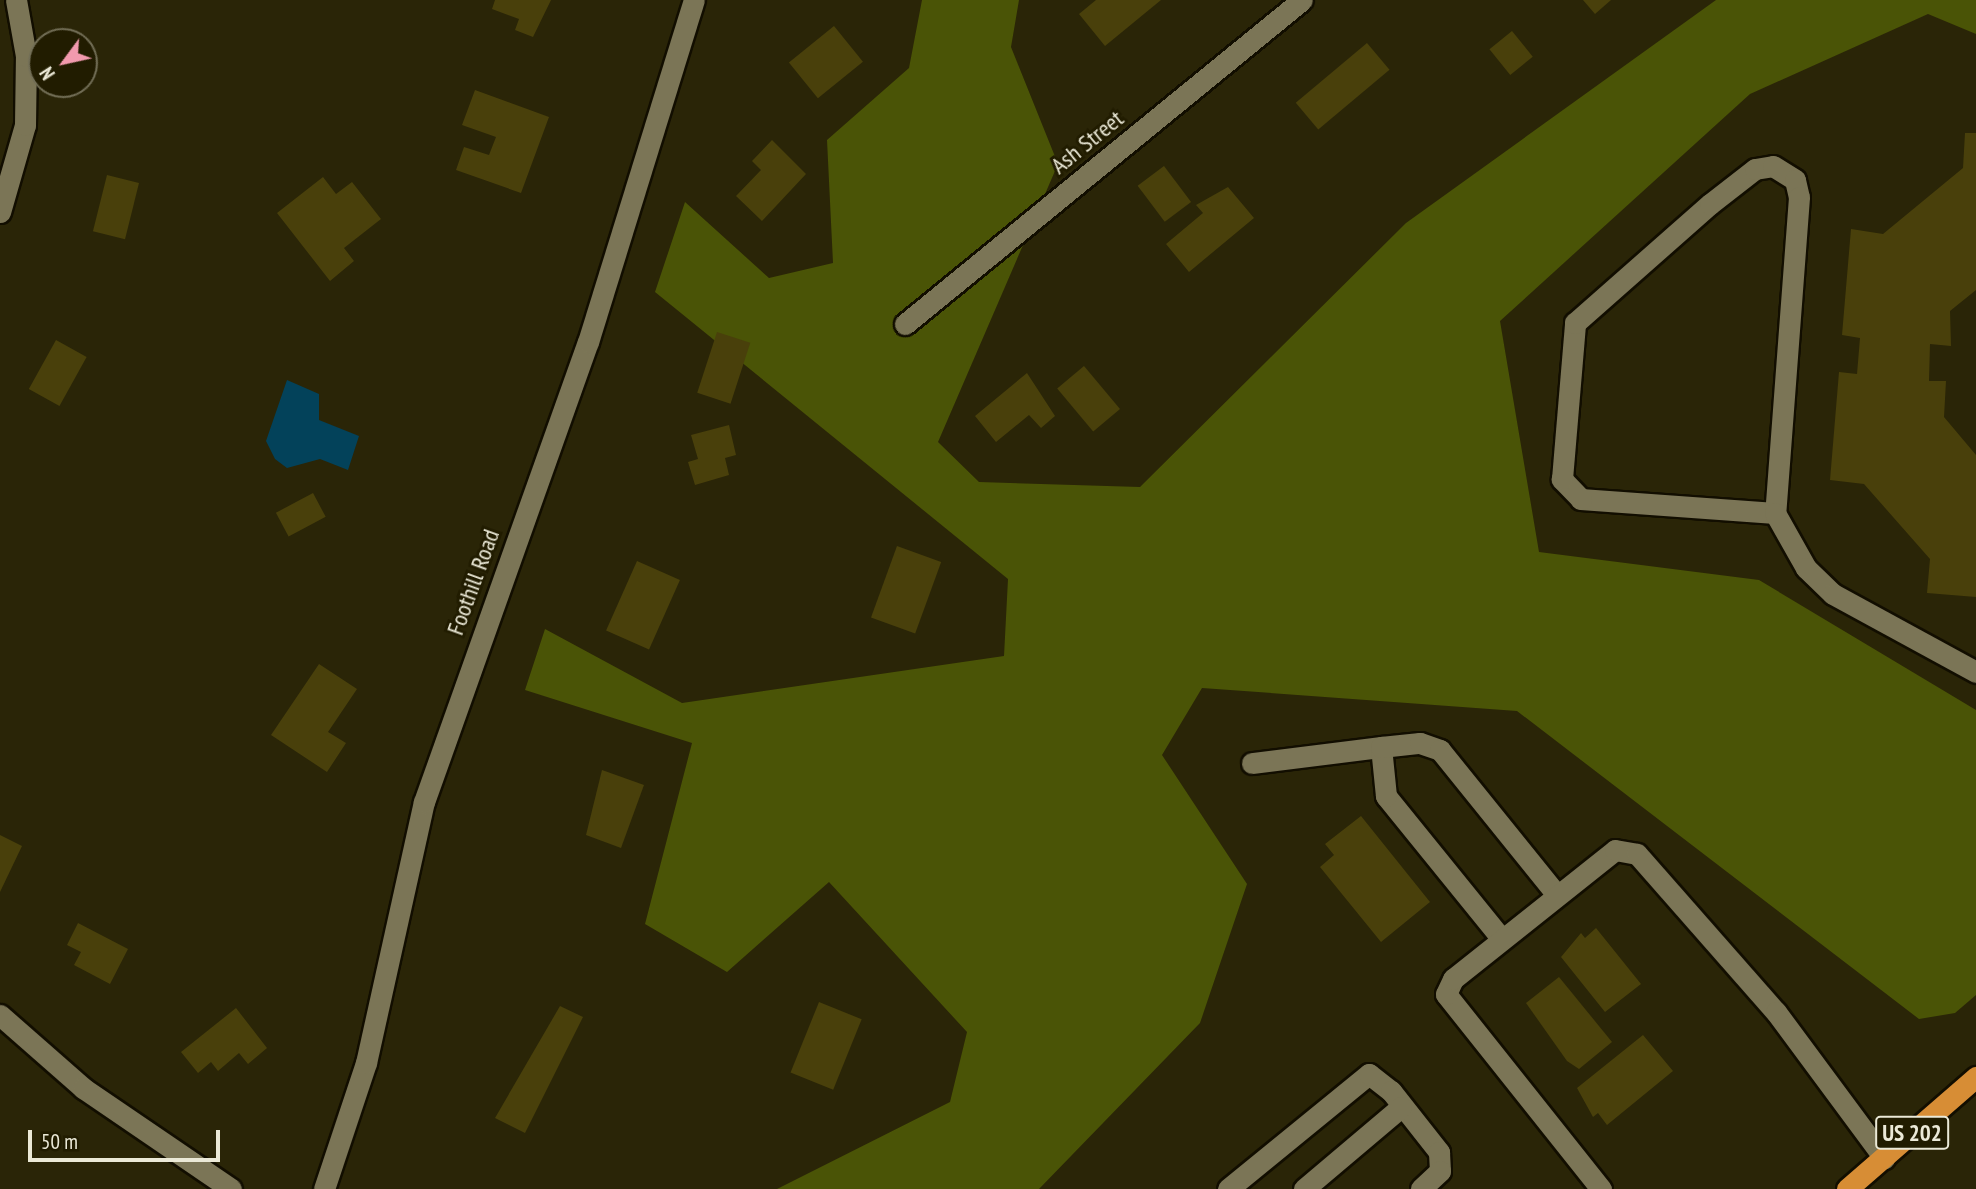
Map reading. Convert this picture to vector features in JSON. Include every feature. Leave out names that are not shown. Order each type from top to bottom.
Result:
[{"type":"highway","name":"US 202","points":[[1847,1189],[1976,1077]]},
{"type":"street","points":[[0,212],[26,125],[26,57],[16,0]]},
{"type":"street","name":"Foothill Road","points":[[324,1189],[366,1063],[424,802],[588,342],[694,0]]},
{"type":"street","name":"Ash Street","points":[[905,324],[1303,0]]},
{"type":"street","points":[[1776,513],[1581,499],[1562,479],[1575,323],[1764,166],[1789,173],[1799,197],[1776,513],[1806,568],[1833,594],[1976,672]]},
{"type":"street","points":[[1252,763],[1420,743],[1440,750],[1557,895]]},
{"type":"street","points":[[1381,747],[1386,796],[1501,939]]},
{"type":"street","points":[[1601,1189],[1447,1002],[1449,984],[1609,852],[1637,854],[1776,1012],[1884,1158]]},
{"type":"street","points":[[0,1015],[83,1088],[231,1189]]},
{"type":"street","points":[[1228,1189],[1363,1075],[1377,1076],[1442,1159],[1440,1171],[1421,1189]]},
{"type":"street","points":[[1304,1189],[1401,1107]]},
{"type":"green space","points":[[922,0],[1019,0],[1011,47],[1058,164],[938,442],[979,482],[1140,487],[1406,223],[1716,0],[1976,0],[1976,34],[1928,14],[1750,94],[1500,321],[1539,552],[1759,580],[1976,710],[1976,995],[1955,1013],[1919,1019],[1517,711],[1202,688],[1162,755],[1247,884],[1200,1023],[1039,1189],[777,1189],[950,1102],[967,1032],[829,882],[727,972],[645,924],[692,743],[525,690],[545,629],[682,703],[1004,656],[1008,579],[655,292],[685,202],[769,278],[833,263],[827,140],[909,68]]},
{"type":"water","points":[[287,380],[319,394],[319,420],[359,436],[348,470],[320,459],[287,468],[275,459],[266,441]]},
{"type":"building","points":[[495,0],[551,0],[533,37],[515,30],[519,19],[492,9]]},
{"type":"building","points":[[1096,0],[1161,0],[1105,46],[1079,14]]},
{"type":"building","points":[[1583,0],[1611,0],[1595,14]]},
{"type":"building","points":[[834,26],[863,62],[818,98],[789,63]]},
{"type":"building","points":[[1512,31],[1533,57],[1510,75],[1489,49]]},
{"type":"building","points":[[1367,43],[1389,70],[1318,130],[1296,103]]},
{"type":"building","points":[[475,90],[549,117],[521,193],[456,170],[464,147],[489,155],[496,137],[462,125]]},
{"type":"building","points":[[1965,133],[1976,133],[1976,290],[1950,311],[1951,346],[1930,344],[1929,381],[1946,381],[1944,417],[1976,455],[1976,597],[1927,593],[1930,559],[1864,484],[1830,480],[1839,372],[1857,374],[1860,338],[1842,335],[1851,229],[1883,234],[1963,168]]},
{"type":"building","points":[[772,140],[806,174],[762,221],[736,196],[761,170],[752,161]]},
{"type":"building","points":[[1164,166],[1191,202],[1165,222],[1138,186]]},
{"type":"building","points":[[107,175],[139,183],[125,239],[93,231]]},
{"type":"building","points":[[323,177],[336,194],[352,182],[381,219],[344,248],[354,261],[330,281],[277,213]]},
{"type":"building","points":[[1228,187],[1254,218],[1189,272],[1166,244],[1203,213],[1196,205]]},
{"type":"building","points":[[717,332],[750,343],[731,404],[697,393]]},
{"type":"building","points":[[56,340],[87,357],[59,406],[29,389]]},
{"type":"building","points":[[1084,366],[1120,409],[1093,431],[1057,388]]},
{"type":"building","points":[[1027,373],[1055,416],[1041,428],[1029,415],[996,442],[975,416]]},
{"type":"building","points":[[729,425],[736,455],[725,458],[729,475],[695,485],[688,462],[698,459],[691,435]]},
{"type":"building","points":[[313,493],[326,517],[289,537],[276,513]]},
{"type":"building","points":[[897,546],[941,562],[915,633],[871,617]]},
{"type":"building","points":[[637,561],[680,580],[649,650],[606,630]]},
{"type":"building","points":[[319,664],[357,689],[328,732],[346,743],[327,772],[271,735]]},
{"type":"building","points":[[602,770],[644,785],[621,848],[586,835]]},
{"type":"building","points":[[1361,816],[1430,902],[1381,942],[1320,867],[1334,855],[1325,844]]},
{"type":"building","points":[[0,835],[22,846],[0,892]]},
{"type":"building","points":[[78,923],[128,949],[110,984],[74,965],[81,952],[67,945]]},
{"type":"building","points":[[1596,928],[1641,984],[1605,1012],[1561,957],[1581,933],[1585,938]]},
{"type":"building","points":[[1559,977],[1612,1042],[1579,1069],[1567,1061],[1526,1003]]},
{"type":"building","points":[[819,1002],[862,1019],[833,1090],[791,1072]]},
{"type":"building","points":[[560,1006],[583,1017],[525,1133],[495,1118]]},
{"type":"building","points":[[236,1008],[267,1048],[248,1064],[239,1053],[218,1071],[211,1062],[198,1073],[181,1052]]},
{"type":"building","points":[[1643,1035],[1673,1071],[1607,1125],[1598,1113],[1593,1117],[1577,1088]]}]
